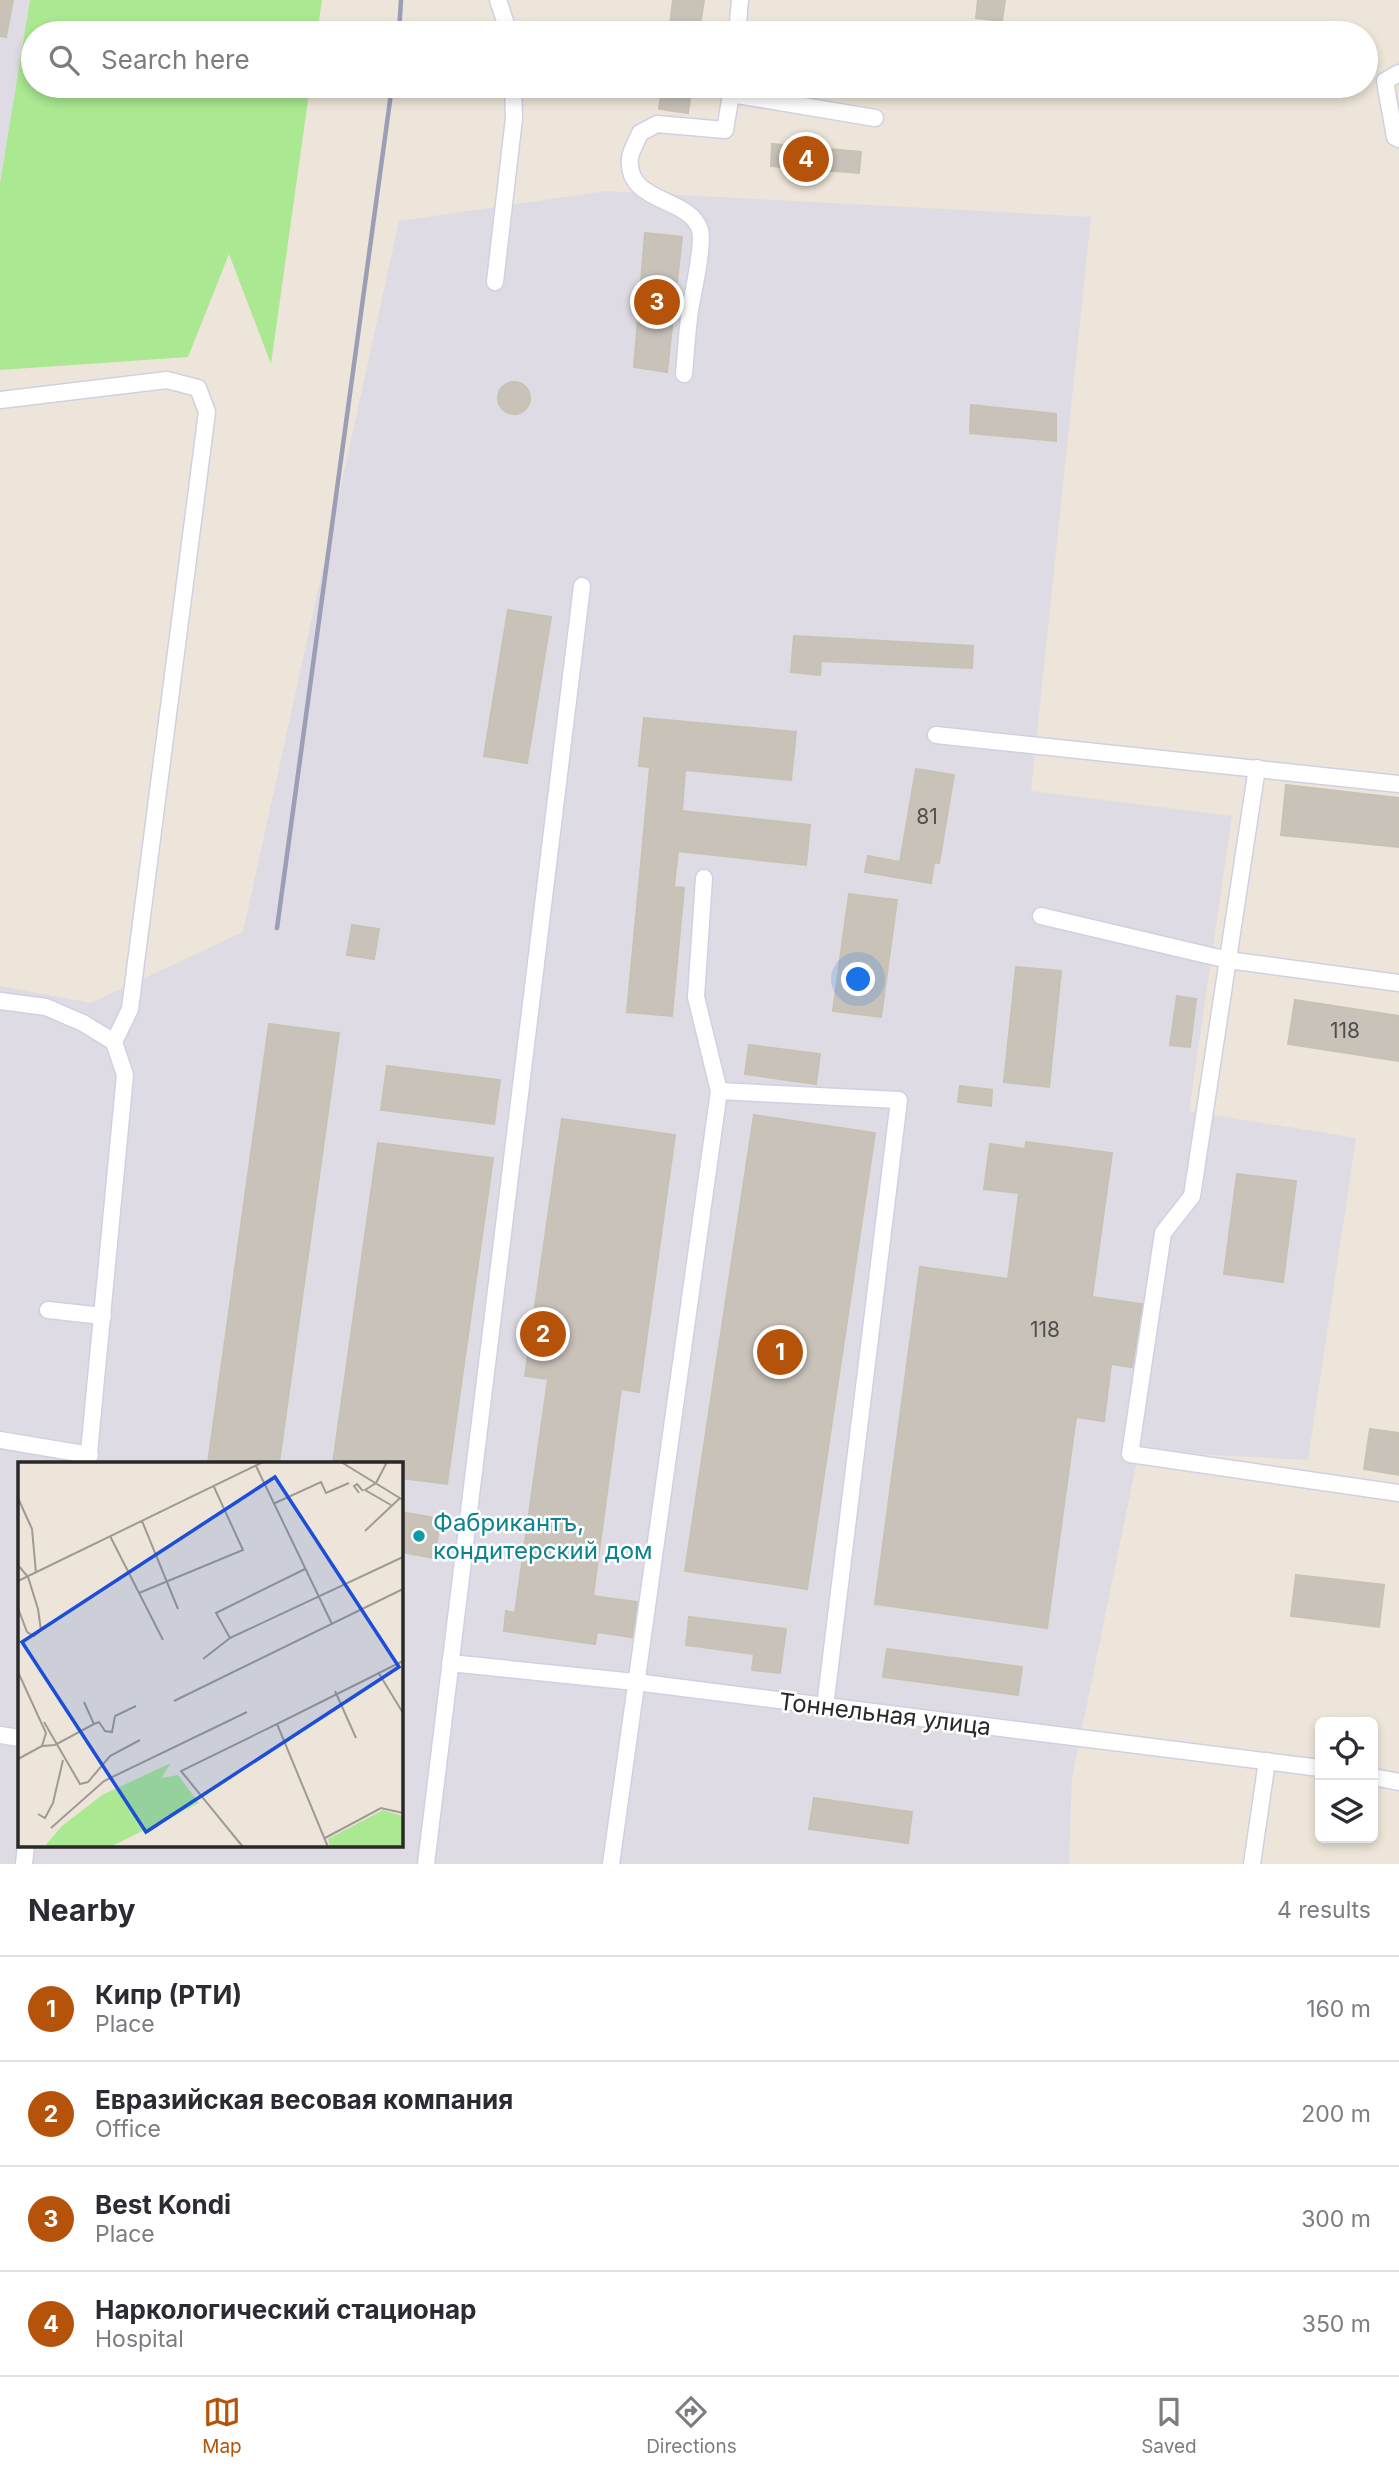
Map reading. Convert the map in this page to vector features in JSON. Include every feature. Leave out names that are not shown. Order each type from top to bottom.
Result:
[{"type":"street","points":[[498,0],[505,21]]},
{"type":"street","points":[[738,21],[740,0]]},
{"type":"street","points":[[1399,73],[1385,81],[1395,137],[1399,139]]},
{"type":"street","points":[[495,282],[514,118],[513,98]]},
{"type":"street","points":[[684,374],[690,313],[699,262],[700,230],[685,209],[645,193],[633,175],[630,158],[640,133],[657,124],[725,130],[731,98]]},
{"type":"street","points":[[773,98],[875,118]]},
{"type":"street","points":[[0,400],[167,380],[198,388],[208,412],[130,1009],[114,1042]]},
{"type":"street","points":[[426,1864],[582,586]]},
{"type":"street","points":[[936,734],[1399,783]]},
{"type":"street","points":[[1257,768],[1192,1196],[1163,1233],[1130,1454],[1399,1493]]},
{"type":"street","points":[[611,1864],[719,1091],[696,997],[704,878]]},
{"type":"street","points":[[1041,916],[1228,960],[1399,983]]},
{"type":"street","points":[[0,1001],[46,1007],[83,1023],[114,1042],[125,1075],[89,1459],[0,1440]]},
{"type":"street","points":[[719,1091],[899,1100],[825,1707]]},
{"type":"street","points":[[48,1310],[103,1316]]},
{"type":"street","name":"Тоннельная улица","points":[[450,1663],[635,1682],[1315,1767]]},
{"type":"street","points":[[0,1735],[18,1738]]},
{"type":"street","points":[[1252,1864],[1267,1760]]},
{"type":"street","points":[[1378,1778],[1399,1782]]},
{"type":"street","points":[[24,1864],[26,1846]]},
{"type":"shaded area","points":[[0,0],[30,0],[27,21],[21,21],[21,55],[0,183]]},
{"type":"shaded area","points":[[606,191],[1091,217],[1031,791],[1232,816],[1189,1111],[1356,1138],[1308,1460],[1139,1451],[1072,1777],[1069,1864],[0,1864],[0,986],[91,1003],[243,932],[399,221]]},
{"type":"green space","points":[[30,0],[322,0],[319,21],[27,21]]},
{"type":"green space","points":[[21,55],[21,98],[308,98],[271,364],[229,254],[188,357],[0,370],[0,183]]},
{"type":"building","points":[[0,0],[13,0],[6,37],[0,36]]},
{"type":"building","points":[[673,0],[704,0],[701,21],[670,21]]},
{"type":"building","points":[[978,0],[1005,0],[1002,21],[976,18]]},
{"type":"building","points":[[660,98],[690,98],[688,113],[659,109]]},
{"type":"building","points":[[772,144],[861,152],[859,173],[771,166]]},
{"type":"building","points":[[645,233],[682,237],[667,372],[634,367]]},
{"type":"building","points":[[514,382],[525,387],[530,398],[525,409],[514,414],[503,409],[498,398],[503,387]]},
{"type":"building","points":[[971,405],[1056,414],[1056,441],[970,433]]},
{"type":"building","points":[[508,610],[551,617],[527,763],[484,756]]},
{"type":"building","points":[[794,636],[973,646],[972,668],[821,661],[820,675],[791,672]]},
{"type":"building","points":[[644,718],[796,732],[791,780],[685,770],[682,811],[810,825],[806,865],[678,851],[674,887],[684,888],[672,1016],[627,1012],[650,767],[639,766]]},
{"type":"building","points":[[916,769],[954,775],[939,863],[934,862],[931,883],[865,872],[868,856],[900,862]]},
{"type":"building","points":[[1286,785],[1399,798],[1399,847],[1281,835]]},
{"type":"building","points":[[849,894],[897,900],[881,1017],[833,1011]]},
{"type":"building","points":[[352,925],[379,929],[374,959],[347,955]]},
{"type":"building","points":[[1016,967],[1061,971],[1049,1087],[1004,1082]]},
{"type":"building","points":[[1177,996],[1196,999],[1190,1047],[1170,1045]]},
{"type":"building","points":[[1295,1000],[1399,1016],[1399,1061],[1288,1044]]},
{"type":"building","points":[[269,1024],[339,1033],[279,1462],[208,1462]]},
{"type":"building","points":[[749,1045],[820,1054],[816,1084],[745,1074]]},
{"type":"building","points":[[387,1066],[500,1080],[494,1124],[381,1110]]},
{"type":"building","points":[[960,1086],[992,1090],[991,1106],[958,1102]]},
{"type":"building","points":[[754,1115],[875,1133],[807,1589],[685,1571]]},
{"type":"building","points":[[562,1119],[675,1135],[639,1392],[621,1389],[593,1596],[637,1602],[632,1637],[597,1632],[595,1644],[504,1631],[506,1611],[515,1613],[548,1379],[525,1376]]},
{"type":"building","points":[[1026,1142],[1112,1153],[1092,1297],[1142,1304],[1132,1367],[1111,1364],[1104,1421],[1076,1417],[1047,1628],[875,1604],[920,1267],[1008,1279],[1019,1193],[984,1189],[990,1144],[1025,1149]]},
{"type":"building","points":[[378,1143],[493,1158],[447,1484],[402,1478],[402,1462],[333,1462]]},
{"type":"building","points":[[1237,1174],[1296,1181],[1283,1282],[1224,1274]]},
{"type":"building","points":[[1370,1429],[1399,1433],[1399,1475],[1364,1469]]},
{"type":"building","name":"Фабрикантъ, кондитерский дом","points":[[402,1512],[441,1519],[434,1558],[402,1552]]},
{"type":"building","points":[[1296,1575],[1384,1585],[1379,1627],[1291,1616]]},
{"type":"building","points":[[689,1617],[786,1629],[780,1673],[752,1670],[754,1654],[686,1645]]},
{"type":"building","points":[[887,1649],[1022,1667],[1018,1695],[883,1677]]},
{"type":"building","points":[[814,1798],[912,1812],[908,1843],[809,1829]]},
{"type":"railway","points":[[400,21],[401,0]]},
{"type":"railway","points":[[277,928],[390,98]]},
{"type":"place","name":"Наркологический стационар","points":[[806,159]]},
{"type":"place","name":"Best Kondi","points":[[657,302]]},
{"type":"place","name":"Евразийская весовая компания","points":[[543,1334]]},
{"type":"place","name":"Кипр (РТИ)","points":[[780,1352]]},
{"type":"place","name":"Фабрикантъ, кондитерский дом","points":[[419,1536]]}]
